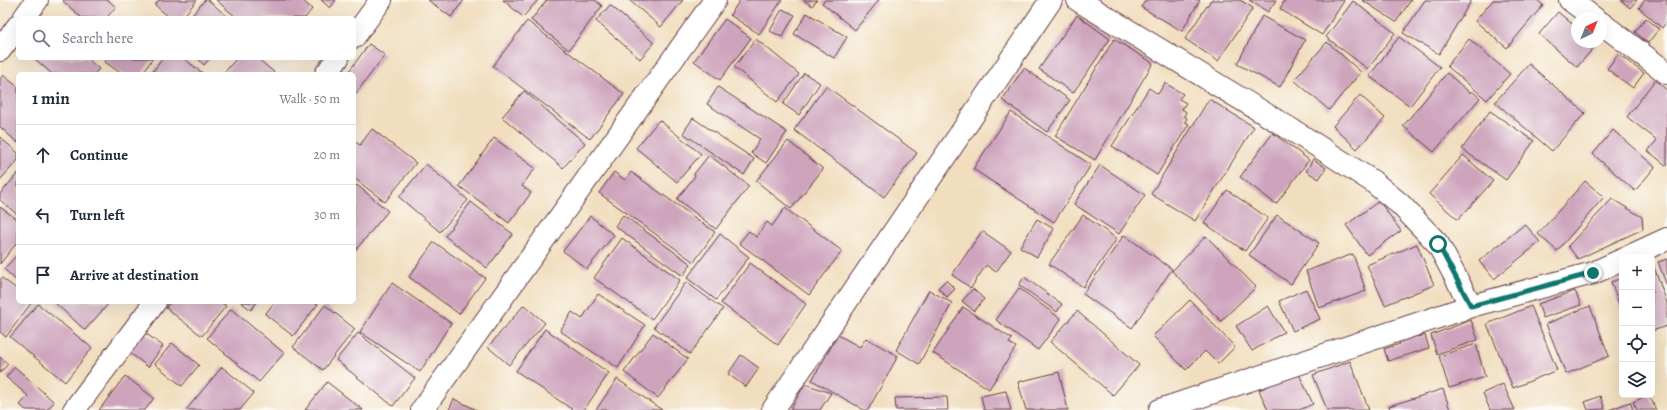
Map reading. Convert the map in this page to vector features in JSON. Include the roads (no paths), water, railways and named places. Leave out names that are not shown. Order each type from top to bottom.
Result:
[{"type":"street","points":[[25,16],[37,0]]},
{"type":"street","points":[[356,34],[382,0]]},
{"type":"street","points":[[422,410],[715,0]]},
{"type":"street","points":[[773,410],[1051,0]]},
{"type":"street","points":[[1078,0],[1305,138],[1372,181],[1400,204],[1438,244],[1471,306]]},
{"type":"street","points":[[1570,0],[1586,12]]},
{"type":"street","points":[[1607,27],[1665,68]]},
{"type":"street","points":[[0,50],[16,29]]},
{"type":"street","points":[[328,72],[336,60]]},
{"type":"street","points":[[1634,254],[1667,239]]},
{"type":"street","points":[[1160,410],[1471,306],[1593,273],[1619,261]]},
{"type":"street","points":[[74,410],[154,304]]}]
